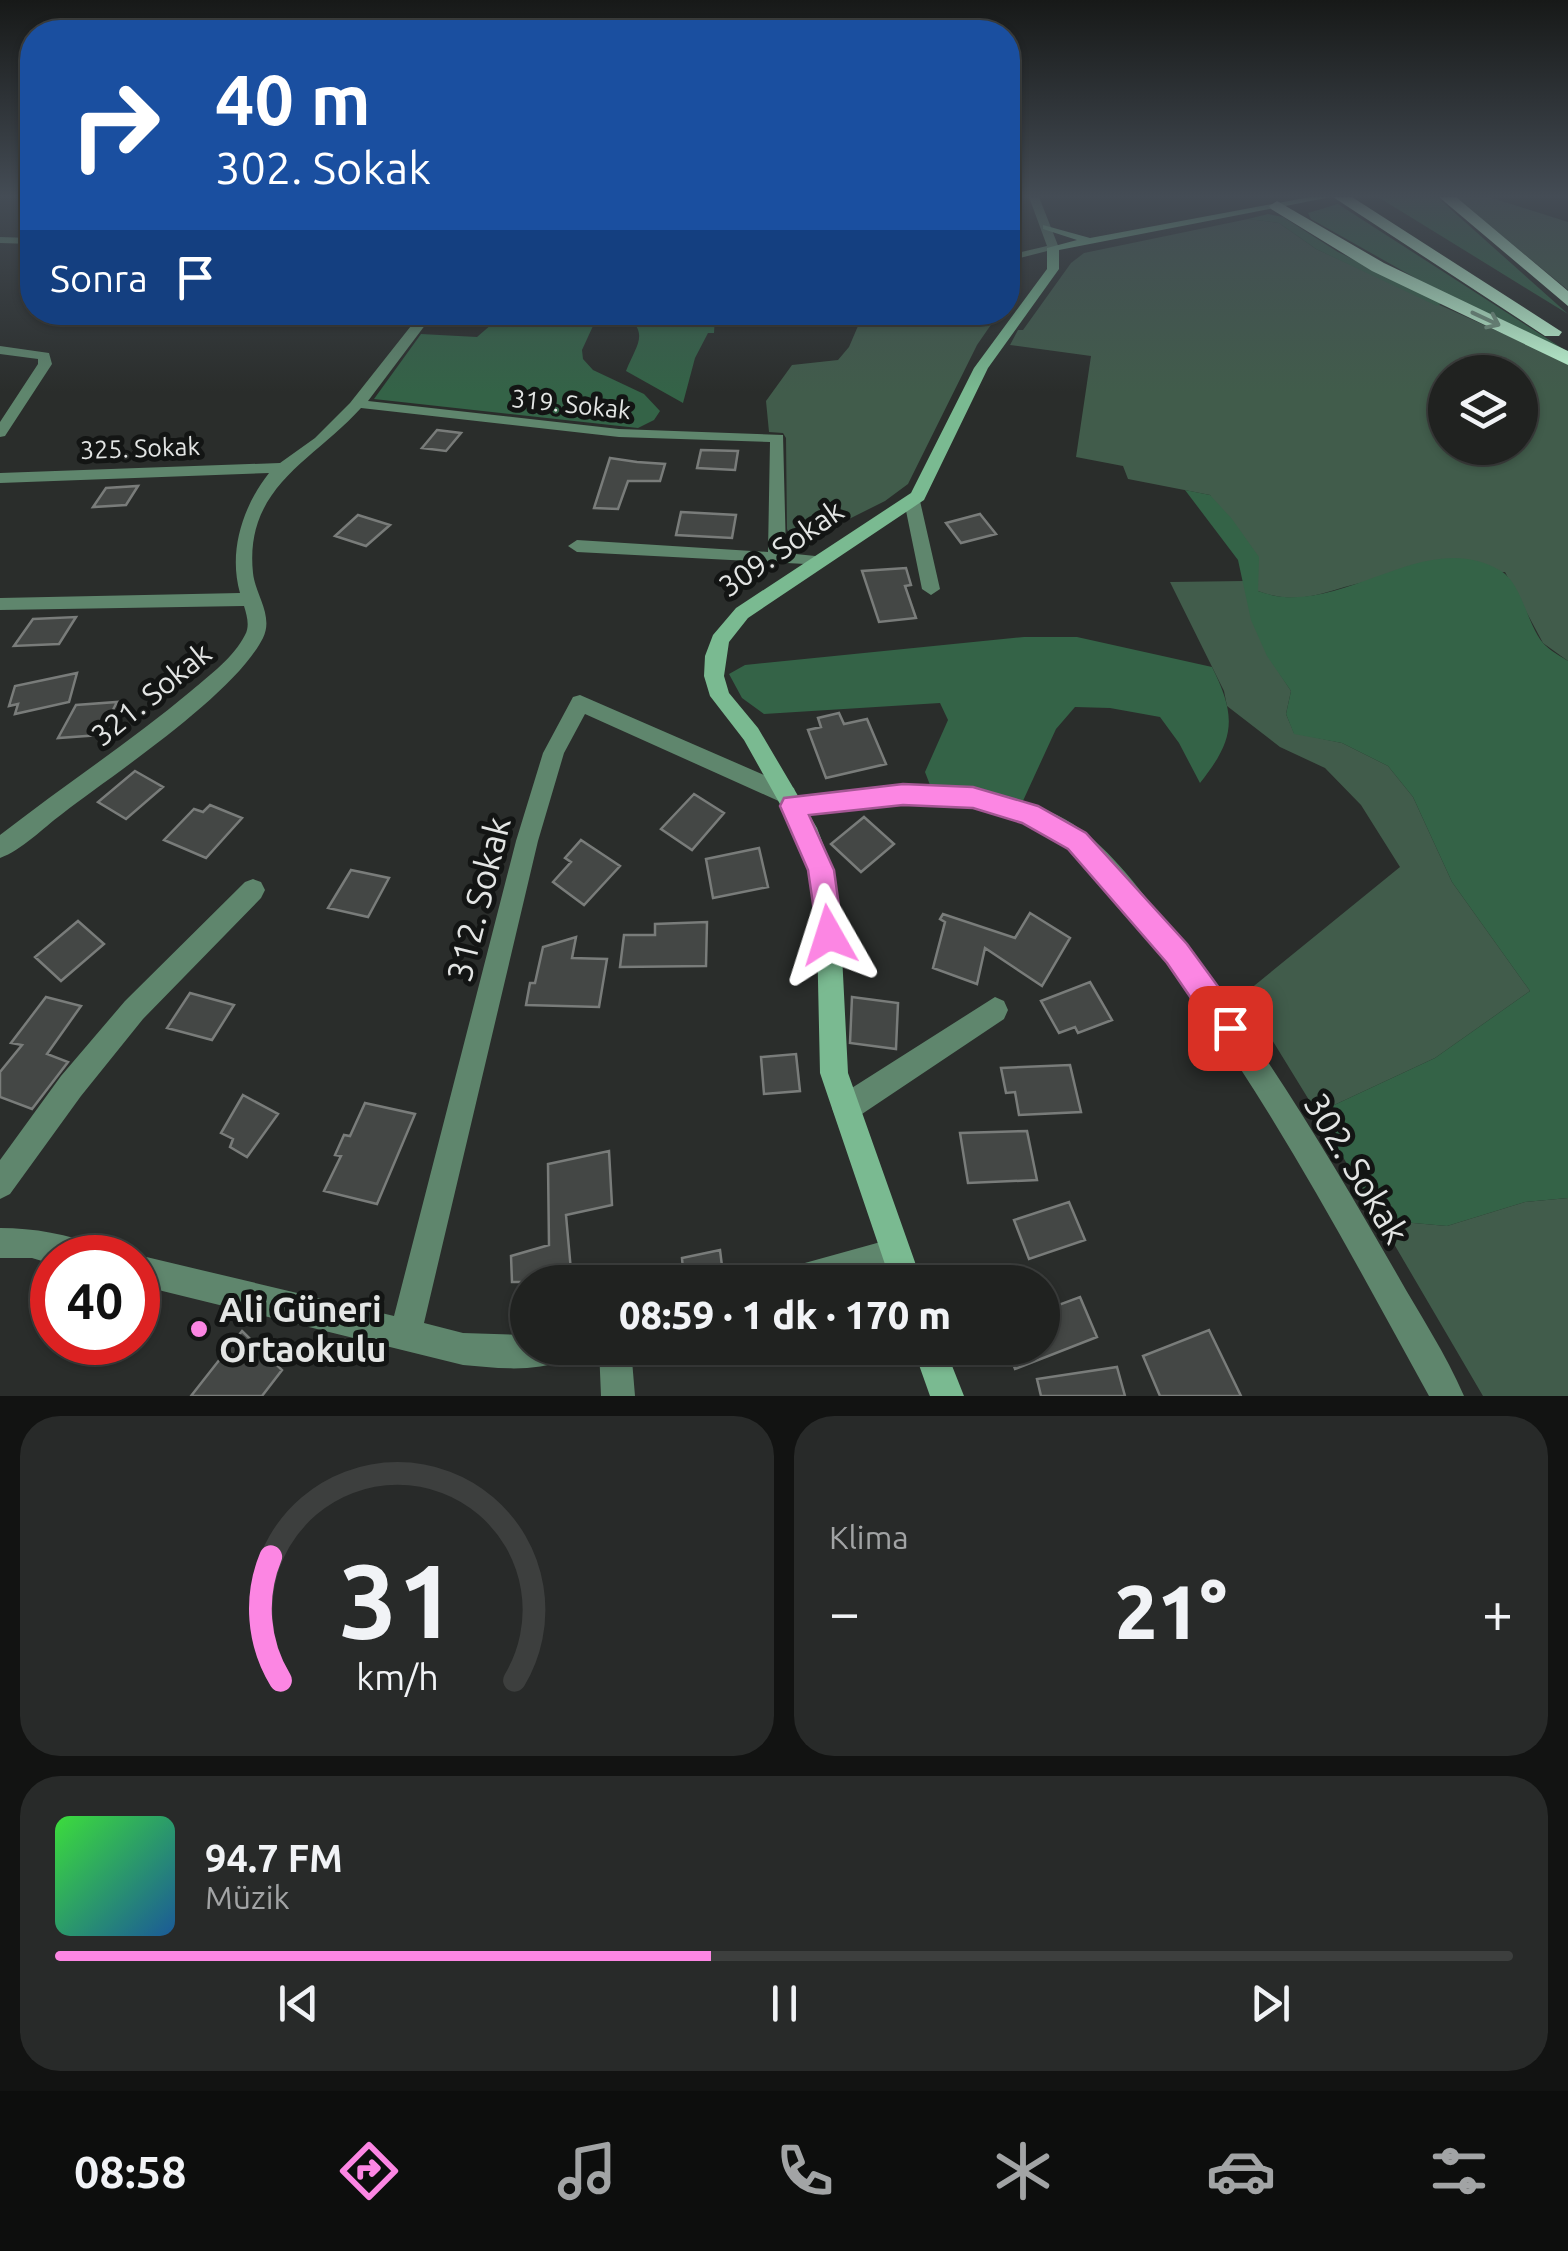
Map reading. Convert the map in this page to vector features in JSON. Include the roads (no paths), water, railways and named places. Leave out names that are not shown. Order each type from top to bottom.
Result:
[{"type":"highway","points":[[1370,262],[1568,359]]},
{"type":"highway","points":[[1450,262],[1568,342]]},
{"type":"highway","points":[[1463,262],[1568,324]]},
{"type":"highway","points":[[1524,262],[1568,300]]},
{"type":"street","name":"309. Sokak","points":[[1020,300],[1043,262]]},
{"type":"street","name":"321. Sokak","points":[[0,848],[186,705],[234,663],[257,631],[244,564],[248,533],[269,485],[282,468],[320,442],[360,404],[418,325]]},
{"type":"street","name":"309. Sokak","points":[[900,1265],[834,1072],[829,935],[821,870],[789,800],[752,734],[720,696],[714,676],[715,656],[720,640],[742,613],[912,501],[931,476],[980,368],[1005,325]]},
{"type":"street","points":[[0,350],[37,353],[44,356],[46,364],[0,433]]},
{"type":"street","name":"319. Sokak","points":[[360,404],[619,432],[778,438],[778,558]]},
{"type":"street","name":"325. Sokak","points":[[0,478],[282,468]]},
{"type":"street","points":[[912,501],[932,588]]},
{"type":"street","points":[[577,546],[819,561]]},
{"type":"street","points":[[0,604],[252,599]]},
{"type":"street","name":"312. Sokak","points":[[405,1337],[532,827],[554,753],[580,703],[789,800]]},
{"type":"street","name":"302. Sokak","points":[[789,800],[960,796],[1029,814],[1077,841],[1177,953],[1248,1054],[1447,1396]]},
{"type":"street","points":[[0,1184],[71,1086],[134,1010],[254,890]]},
{"type":"street","points":[[846,1108],[995,1010]]},
{"type":"street","points":[[0,1243],[30,1243]]},
{"type":"street","points":[[160,1276],[405,1337],[463,1349],[510,1353]]},
{"type":"street","points":[[616,1365],[618,1396]]},
{"type":"street","points":[[935,1365],[947,1396]]},
{"type":"place","name":"Ali Güneri Ortaokulu","points":[[199,1329]]}]
